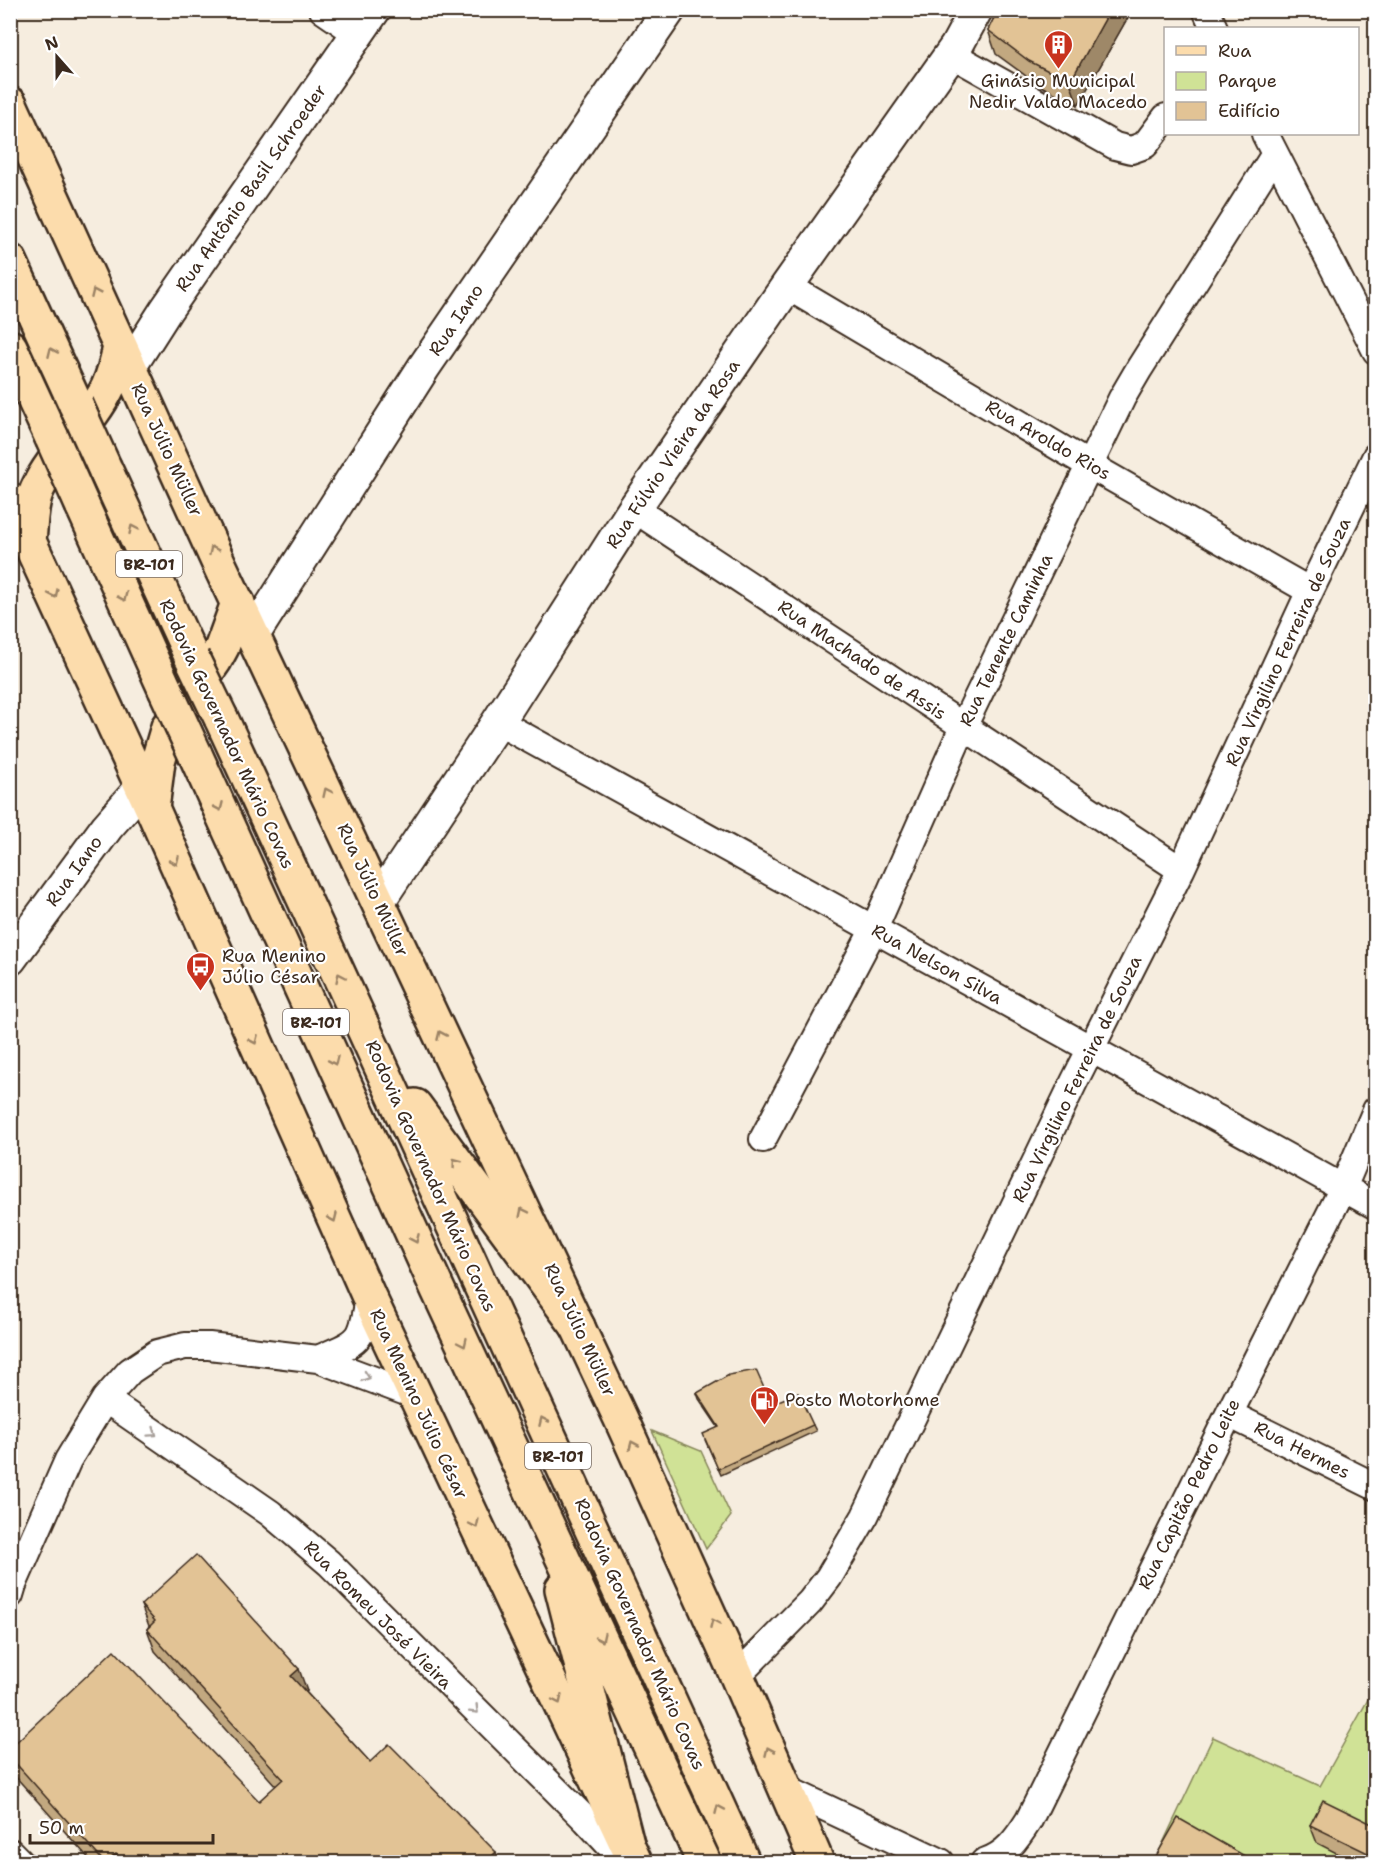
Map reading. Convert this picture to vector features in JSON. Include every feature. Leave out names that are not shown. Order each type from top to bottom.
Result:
[{"type":"main road","name":"Rua Júlio Müller","points":[[10,104],[238,603],[625,1427],[737,1676],[817,1863]]},
{"type":"main road","name":"Rodovia Governador Mário Covas","points":[[10,261],[89,401],[105,470],[204,659],[221,718],[743,1863]]},
{"type":"main road","name":"Rodovia Governador Mário Covas","points":[[10,347],[438,1290],[704,1863]]},
{"type":"main road","name":"Rua Antônio Basil Schroeder","points":[[18,525],[32,507],[36,492],[47,471],[89,401],[116,368],[130,370]]},
{"type":"main road","points":[[89,401],[129,393],[130,370]]},
{"type":"main road","points":[[10,479],[15,481],[32,479],[47,471]]},
{"type":"main road","name":"Rua Menino Júlio César","points":[[18,525],[147,797],[369,1297],[629,1856]]},
{"type":"main road","points":[[147,797],[168,727],[204,659],[222,647],[238,603]]},
{"type":"main road","points":[[204,659],[245,653],[258,645]]},
{"type":"main road","points":[[117,733],[143,735],[156,733],[168,727]]},
{"type":"main road","points":[[373,1049],[578,1327]]},
{"type":"main road","points":[[541,1509],[629,1856]]},
{"type":"street","points":[[323,10],[366,22]]},
{"type":"street","name":"Rua Iano","points":[[258,645],[424,367],[669,10]]},
{"type":"street","name":"Rua Fúlvio Vieira da Rosa","points":[[378,902],[498,722],[634,509],[787,286],[951,54],[976,10]]},
{"type":"street","points":[[1206,10],[1214,27]]},
{"type":"street","name":"Rua Antônio Basil Schroeder","points":[[130,370],[166,310],[366,22]]},
{"type":"street","points":[[951,54],[1115,146],[1131,150],[1145,145],[1164,120]]},
{"type":"street","points":[[1270,144],[1376,351]]},
{"type":"street","name":"Rua Tenente Caminha","points":[[763,1139],[874,929],[963,728],[1122,398],[1270,144]]},
{"type":"street","name":"Rua Aroldo Rios","points":[[787,286],[1091,466],[1310,591]]},
{"type":"street","name":"Rua Virgilino Ferreira de Souza","points":[[737,1676],[810,1602],[829,1577],[865,1516],[1091,1049],[1181,870],[1310,591],[1376,456]]},
{"type":"street","name":"Rua Machado de Assis","points":[[634,509],[1181,870]]},
{"type":"street","name":"Rua Nelson Silva","points":[[498,722],[1376,1206]]},
{"type":"street","name":"Rua Iano","points":[[10,959],[107,826],[147,797]]},
{"type":"street","name":"Rua Capitão Pedro Leite","points":[[984,1863],[1013,1844],[1029,1820],[1342,1188],[1376,1110]]},
{"type":"street","points":[[318,1359],[353,1343],[361,1334],[369,1297]]},
{"type":"street","points":[[11,1589],[68,1460],[105,1399],[130,1371],[158,1353],[186,1346],[236,1348],[318,1359],[414,1395]]},
{"type":"street","name":"Rua Romeu José Vieira","points":[[105,1399],[270,1514],[329,1563],[586,1820],[629,1856]]},
{"type":"street","name":"Rua Hermes","points":[[1229,1414],[1376,1487]]},
{"type":"street","points":[[786,1789],[941,1863]]},
{"type":"street","points":[[10,1852],[20,1863]]},
{"type":"green space","points":[[652,1431],[701,1451],[731,1516],[706,1549]]},
{"type":"green space","points":[[1375,1687],[1375,1862],[1154,1862],[1213,1737],[1320,1786]]},
{"type":"building","name":"Ginásio Municipal Nedir Valdo Macedo","points":[[998,10],[1110,10],[1070,82],[1029,61],[988,30]]},
{"type":"building","name":"Posto Motorhome","points":[[756,1370],[771,1404],[798,1393],[813,1425],[718,1469],[703,1434],[719,1427],[697,1393],[729,1375]]},
{"type":"building","points":[[196,1555],[299,1669],[291,1676],[370,1762],[389,1744],[496,1852],[485,1863],[123,1863],[116,1854],[105,1863],[10,1757],[10,1748],[114,1650],[259,1801],[283,1779],[147,1629],[155,1621],[141,1605]]},
{"type":"building","points":[[1323,1800],[1376,1826],[1376,1857],[1310,1825]]},
{"type":"building","points":[[1178,1818],[1257,1863],[1152,1863]]},
{"type":"place","name":"Ginásio Municipal Nedir Valdo Macedo","points":[[1058,70]]},
{"type":"place","name":"Rua Menino Júlio César","points":[[201,992]]},
{"type":"place","name":"Posto Motorhome","points":[[764,1426]]}]
